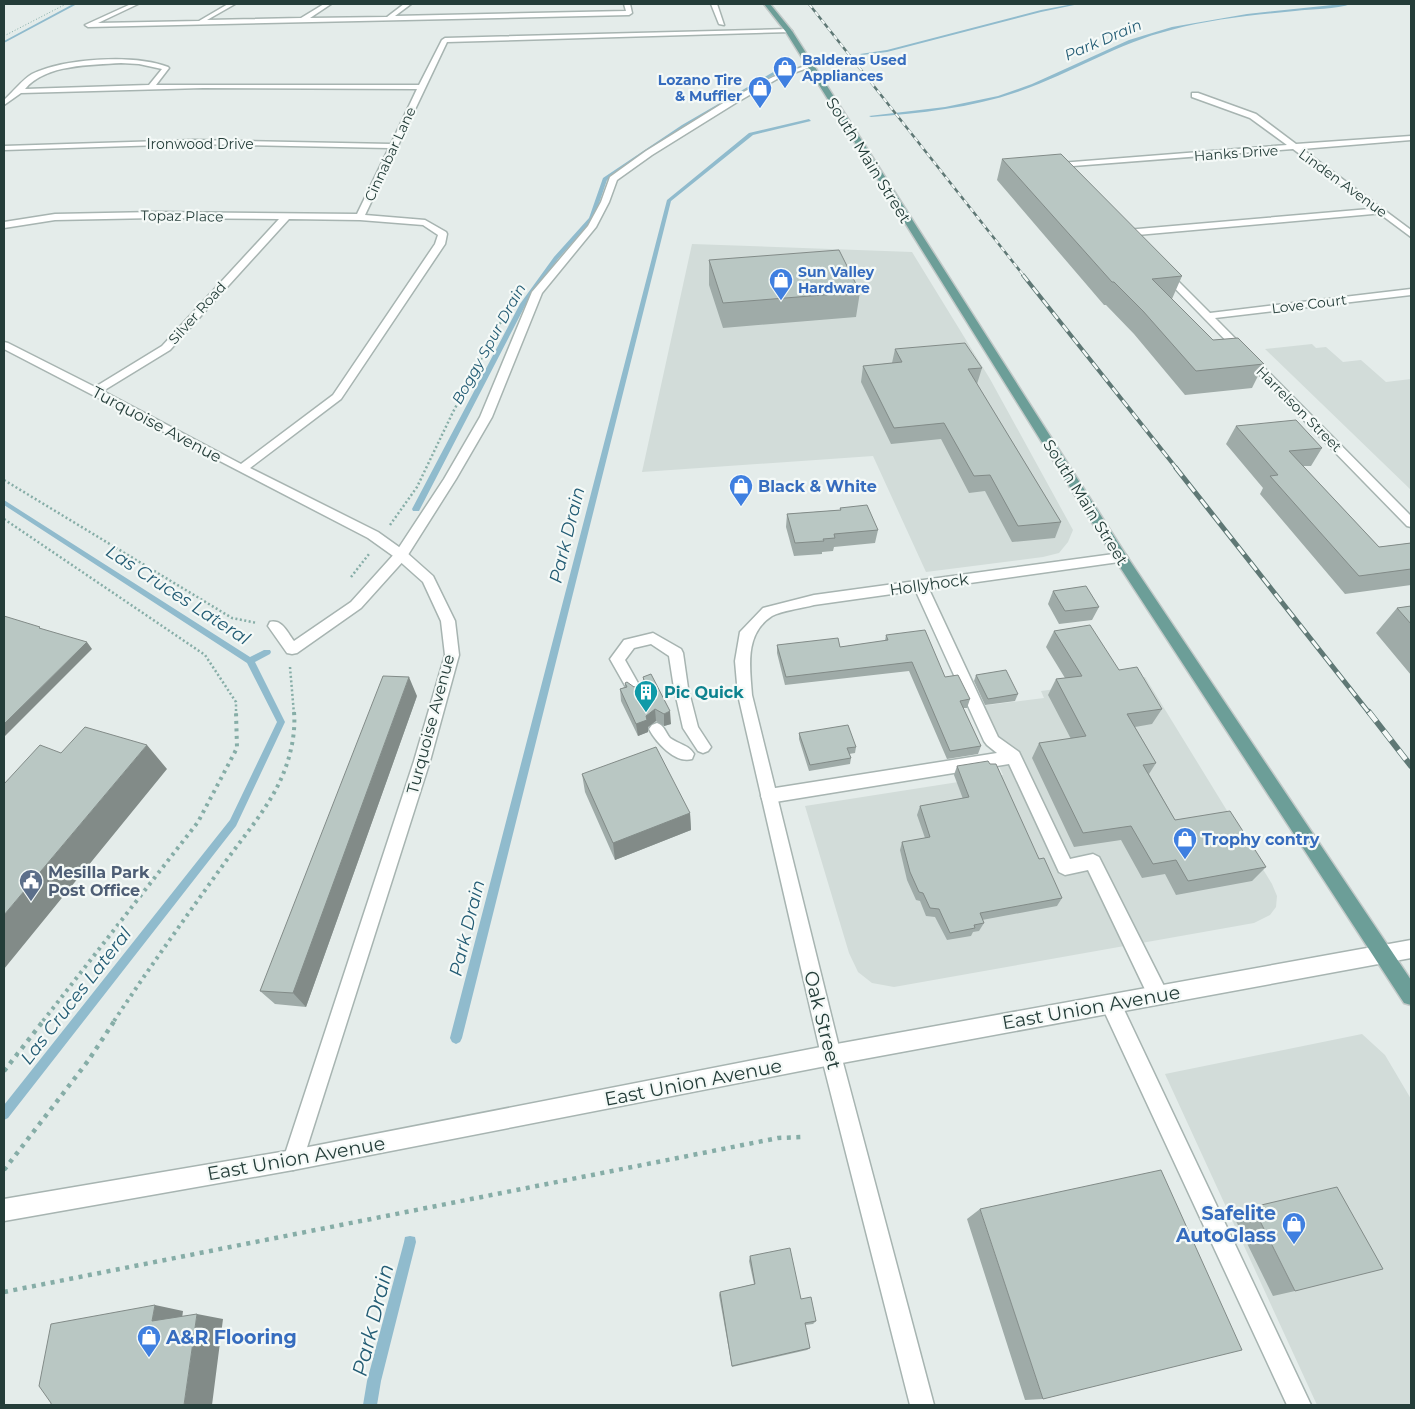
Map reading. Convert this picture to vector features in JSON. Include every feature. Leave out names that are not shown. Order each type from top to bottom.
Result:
[{"type":"main road","name":"South Main Street","points":[[767,4],[789,31],[1121,558],[1411,996]]},
{"type":"street","points":[[135,4],[88,25],[629,13],[627,4]]},
{"type":"street","points":[[198,23],[232,4]]},
{"type":"street","points":[[302,20],[328,4]]},
{"type":"street","points":[[389,18],[408,4]]},
{"type":"street","points":[[714,4],[722,24]]},
{"type":"street","points":[[485,17],[495,8]]},
{"type":"street","name":"Cinnabar Lane","points":[[242,470],[337,398],[440,244],[442,234],[425,223],[360,217],[396,146],[420,87],[445,40],[789,31]]},
{"type":"street","points":[[4,103],[34,76],[71,65],[150,62],[166,68],[151,87]]},
{"type":"street","points":[[275,626],[292,649],[356,605],[401,555],[450,479],[486,417],[537,292],[592,226],[605,202],[613,180],[649,153],[731,102],[775,78],[810,66]]},
{"type":"street","points":[[19,91],[151,87],[420,87]]},
{"type":"street","name":"Linden Avenue","points":[[1195,94],[1253,116],[1411,234]]},
{"type":"street","name":"Hanks Drive","points":[[1063,169],[1411,138]]},
{"type":"street","name":"Ironwood Drive","points":[[4,148],[194,142],[396,146]]},
{"type":"street","points":[[1139,247],[1123,229],[1381,211]]},
{"type":"street","name":"Topaz Place","points":[[4,225],[55,217],[155,215],[285,218],[360,217]]},
{"type":"street","name":"Silver Road","points":[[95,391],[166,348],[285,218]]},
{"type":"street","name":"Harrelson Street","points":[[1153,260],[1411,523]]},
{"type":"street","name":"Love Court","points":[[1207,316],[1411,292]]},
{"type":"street","name":"Turquoise Avenue","points":[[4,345],[380,540],[401,555],[428,579],[448,621],[452,655],[422,761],[293,1160]]},
{"type":"street","name":"Hollyhock","points":[[747,632],[768,612],[814,600],[1121,558]]},
{"type":"street","points":[[920,585],[992,741],[1013,757],[1066,867],[1093,862],[1158,995]]},
{"type":"street","name":"Oak Street","points":[[747,632],[742,661],[745,695],[830,1055],[922,1405]]},
{"type":"street","points":[[636,692],[617,659],[629,644],[654,638],[676,653],[681,688],[691,728],[703,747]]},
{"type":"street","points":[[657,729],[666,742],[686,754]]},
{"type":"street","points":[[769,796],[1013,757]]},
{"type":"street","name":"East Union Avenue","points":[[4,1210],[293,1160],[830,1055],[1411,949]]},
{"type":"street","points":[[1111,1004],[1299,1405]]},
{"type":"path","points":[[4,36],[66,4]]},
{"type":"path","points":[[346,584],[418,487],[453,412],[489,348],[506,313]]},
{"type":"path","points":[[4,480],[232,618],[275,626]]},
{"type":"path","points":[[4,519],[205,655],[236,702],[237,748],[198,822],[4,1071]]},
{"type":"path","points":[[4,1170],[88,1061],[146,973],[261,812],[282,779],[292,745],[295,724],[290,661],[292,649]]},
{"type":"path","points":[[4,1292],[778,1138],[803,1137]]},
{"type":"shaded area","points":[[692,244],[912,252],[990,379],[1073,530],[1068,542],[1059,553],[1043,557],[926,572],[873,456],[642,472]]},
{"type":"shaded area","points":[[1312,344],[1316,348],[1326,347],[1343,362],[1361,360],[1386,382],[1411,379],[1411,490],[1265,349]]},
{"type":"shaded area","points":[[1145,677],[1272,884],[1277,896],[1276,907],[1270,915],[1254,923],[894,987],[872,983],[858,972],[849,953],[805,806],[1003,775],[972,707],[1044,698],[1041,691]]},
{"type":"shaded area","points":[[1362,1034],[1385,1055],[1411,1099],[1411,1405],[1317,1405],[1165,1074]]},
{"type":"building","points":[[1061,154],[1182,276],[1152,279],[1213,340],[1238,338],[1264,364],[1196,371],[1143,311],[1112,282],[1002,159]]},
{"type":"building","points":[[839,250],[860,292],[723,303],[709,260]]},
{"type":"building","points":[[965,343],[982,368],[968,369],[1061,522],[1018,526],[990,475],[974,476],[944,423],[894,428],[863,366],[902,362],[895,349]]},
{"type":"building","points":[[1296,420],[1322,448],[1289,451],[1379,547],[1411,543],[1411,569],[1359,576],[1270,476],[1278,475],[1236,426]]},
{"type":"building","points":[[867,505],[878,530],[834,534],[835,538],[823,539],[824,541],[795,543],[787,514],[841,510],[840,508]]},
{"type":"building","points":[[1086,586],[1099,607],[1065,611],[1053,591]]},
{"type":"building","points":[[1411,606],[1411,624],[1397,608]]},
{"type":"building","points":[[4,616],[87,642],[4,724]]},
{"type":"building","points":[[1090,625],[1119,670],[1137,667],[1162,709],[1127,714],[1156,763],[1143,765],[1175,820],[1230,811],[1266,867],[1188,881],[1176,860],[1153,864],[1131,826],[1083,833],[1039,743],[1086,736],[1056,679],[1082,676],[1054,631]]},
{"type":"building","points":[[925,630],[945,677],[958,675],[970,699],[960,701],[981,746],[950,751],[912,662],[786,677],[777,645],[838,638],[840,647],[888,640],[886,635]]},
{"type":"building","points":[[1006,670],[1018,694],[988,699],[976,675]]},
{"type":"building","points":[[651,674],[670,711],[664,714],[655,709],[646,716],[647,720],[636,724],[620,689],[627,687],[625,683],[627,682],[634,687],[641,685],[644,680],[643,677]]},
{"type":"building","points":[[383,676],[409,677],[293,993],[260,991]]},
{"type":"building","points":[[848,725],[856,747],[847,748],[851,758],[810,765],[799,733]]},
{"type":"building","points":[[85,727],[147,745],[4,915],[4,784],[40,745],[61,753]]},
{"type":"building","points":[[656,747],[690,813],[613,843],[582,774]]},
{"type":"building","points":[[988,761],[990,764],[996,764],[1039,859],[1044,858],[1062,898],[980,913],[984,923],[974,925],[975,928],[950,933],[939,909],[930,908],[923,893],[919,892],[910,872],[902,842],[930,837],[920,806],[969,797],[957,766]]},
{"type":"building","points":[[1161,1170],[1242,1350],[1043,1399],[980,1209]]},
{"type":"building","name":"Safelite AutoGlass","points":[[1337,1187],[1383,1269],[1295,1291],[1253,1207]]},
{"type":"building","points":[[790,1248],[801,1299],[811,1297],[816,1321],[805,1323],[810,1348],[732,1366],[720,1292],[755,1284],[750,1256]]},
{"type":"building","name":"A&R Flooring","points":[[155,1305],[152,1321],[197,1314],[184,1405],[51,1405],[39,1386],[51,1324]]},
{"type":"waterway","name":"Las Cruces Lateral","points":[[4,42],[75,4]]},
{"type":"waterway","name":"Boggy Spur Drain","points":[[862,54],[887,51],[1041,11],[1077,4]]},
{"type":"waterway","name":"Park Drain","points":[[871,116],[945,108],[999,97],[1050,78],[1130,41],[1172,28],[1247,15],[1349,4]]},
{"type":"waterway","name":"Boggy Spur Drain","points":[[821,61],[840,57]]},
{"type":"waterway","name":"Boggy Spur Drain","points":[[416,509],[523,304],[556,258],[591,218],[605,179],[684,126],[776,72],[791,67]]},
{"type":"waterway","name":"Park Drain","points":[[456,1038],[669,200],[751,134],[809,120]]},
{"type":"waterway","name":"Las Cruces Lateral","points":[[4,502],[250,661]]},
{"type":"waterway","name":"Boggy Spur Drain","points":[[250,661],[267,652]]},
{"type":"waterway","name":"Las Cruces Lateral","points":[[4,1114],[233,823],[281,722],[250,661]]},
{"type":"waterway","name":"Park Drain","points":[[370,1405],[374,1381],[410,1242]]},
{"type":"railway","points":[[809,4],[1024,276]]},
{"type":"railway","points":[[1023,275],[1177,469]]},
{"type":"railway","points":[[1176,468],[1370,714]]},
{"type":"railway","points":[[1369,712],[1411,766]]},
{"type":"place","name":"Balderas Used Appliances","points":[[785,89]]},
{"type":"place","name":"Lozano Tire & Muffler","points":[[760,109]]},
{"type":"place","name":"Sun Valley Hardware","points":[[781,301]]},
{"type":"place","name":"Black & White","points":[[741,507]]},
{"type":"place","name":"Pic Quick","points":[[646,713]]},
{"type":"place","name":"Trophy contry","points":[[1185,860]]},
{"type":"place","name":"Mesilla Park Post Office","points":[[31,902]]},
{"type":"place","name":"Safelite AutoGlass","points":[[1294,1245]]},
{"type":"place","name":"A&R Flooring","points":[[149,1358]]}]
